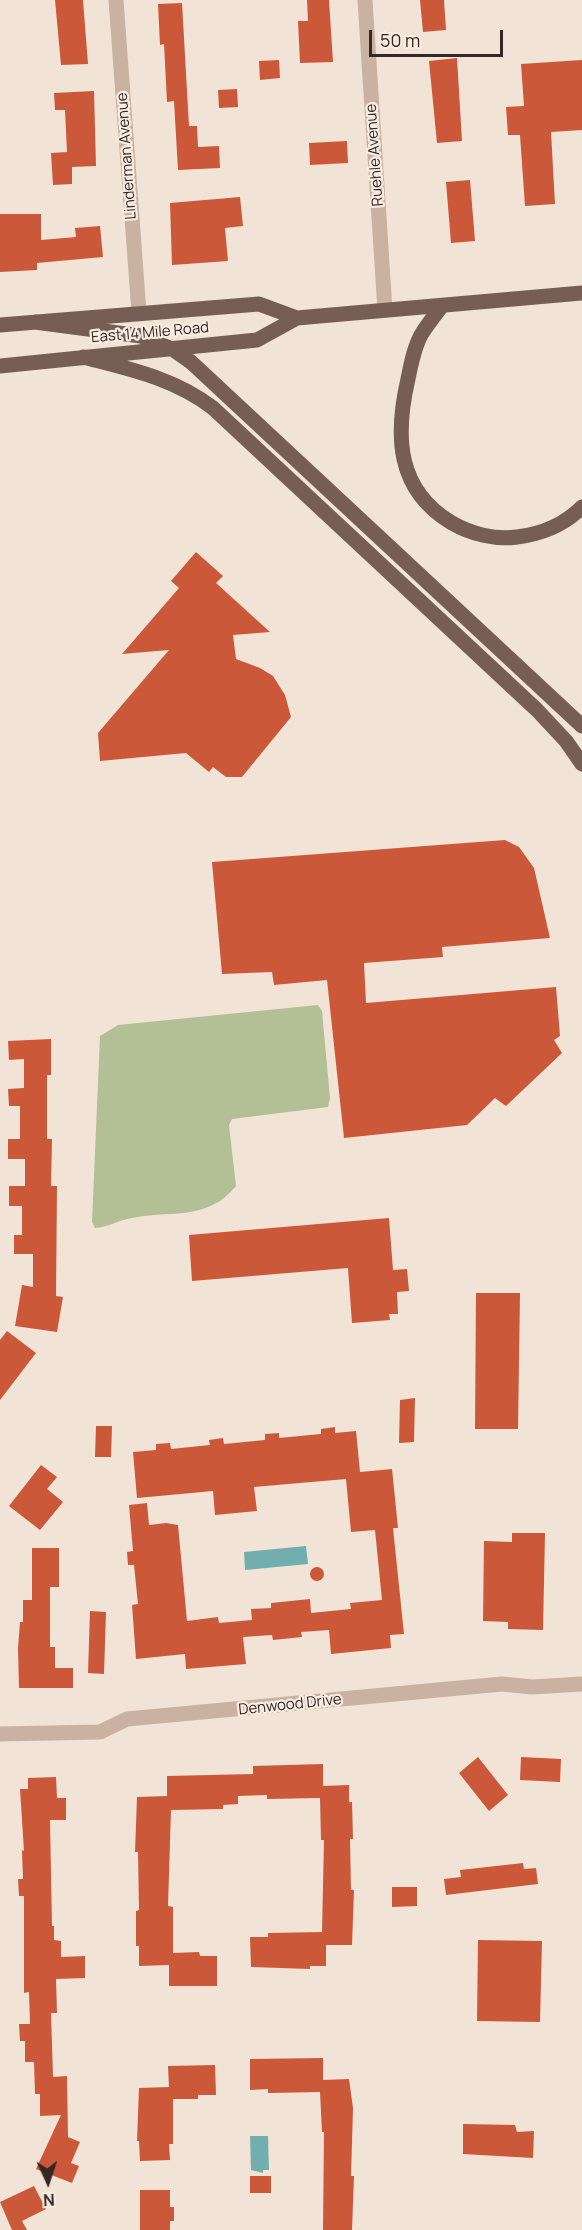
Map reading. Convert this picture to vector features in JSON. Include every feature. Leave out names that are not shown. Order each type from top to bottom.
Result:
[{"type":"main road","name":"East 14 Mile Road","points":[[0,366],[257,340],[297,318],[582,293]]},
{"type":"main road","name":"East 14 Mile Road","points":[[0,325],[259,304],[297,318]]},
{"type":"main road","points":[[442,306],[416,347],[400,419],[403,460],[418,492],[441,517],[456,526],[490,537],[509,538],[544,531],[559,524],[582,507]]},
{"type":"main road","points":[[35,322],[141,336],[174,350],[191,362],[582,726]]},
{"type":"main road","points":[[83,357],[154,376],[189,391],[213,408],[537,710],[566,741],[582,764]]},
{"type":"street","name":"Linderman Avenue","points":[[116,0],[139,313]]},
{"type":"street","name":"Ruehle Avenue","points":[[365,0],[385,310]]},
{"type":"street","name":"Denwood Drive","points":[[0,1734],[100,1732],[127,1719],[502,1684],[532,1687],[582,1684]]},
{"type":"green space","points":[[318,1005],[322,1011],[330,1098],[328,1107],[232,1119],[229,1125],[236,1186],[224,1198],[199,1210],[142,1216],[95,1228],[92,1222],[100,1036],[118,1025]]},
{"type":"water","points":[[306,1546],[308,1564],[245,1570],[244,1552]]},
{"type":"water","points":[[250,2136],[268,2136],[269,2170],[263,2170],[263,2173],[251,2170]]},
{"type":"building","points":[[55,0],[83,0],[88,64],[61,65]]},
{"type":"building","points":[[307,0],[329,0],[333,62],[300,63],[298,21],[308,21]]},
{"type":"building","points":[[420,0],[444,0],[446,30],[423,32]]},
{"type":"building","points":[[182,3],[189,126],[197,126],[198,147],[219,146],[220,168],[178,170],[174,101],[167,102],[164,44],[160,45],[158,4]]},
{"type":"building","points":[[457,58],[462,141],[437,143],[429,61]]},
{"type":"building","points":[[279,60],[280,78],[260,80],[259,61]]},
{"type":"building","points":[[582,60],[582,130],[551,132],[555,204],[525,206],[520,135],[508,135],[506,107],[524,106],[521,64]]},
{"type":"building","points":[[237,89],[238,107],[219,108],[218,90]]},
{"type":"building","points":[[94,91],[96,166],[72,167],[72,184],[53,185],[51,153],[67,152],[65,110],[55,110],[54,93]]},
{"type":"building","points":[[347,141],[348,163],[310,165],[309,143]]},
{"type":"building","points":[[470,180],[475,241],[451,243],[446,182]]},
{"type":"building","points":[[240,197],[243,226],[225,228],[228,261],[172,265],[170,203]]},
{"type":"building","points":[[0,214],[41,214],[41,240],[76,237],[75,228],[100,226],[103,257],[37,263],[37,270],[0,272]]},
{"type":"building","points":[[196,552],[223,576],[216,583],[270,632],[233,635],[236,659],[260,668],[273,676],[285,695],[291,717],[242,777],[226,777],[213,767],[209,772],[186,753],[100,761],[98,733],[169,650],[122,654],[179,588],[171,581]]},
{"type":"building","points":[[505,840],[519,847],[534,868],[550,938],[442,947],[443,957],[364,963],[366,1003],[556,987],[560,1036],[554,1040],[562,1053],[506,1106],[495,1098],[467,1125],[344,1138],[327,980],[274,985],[272,972],[222,974],[212,862]]},
{"type":"building","points":[[51,1039],[51,1075],[47,1075],[47,1139],[52,1139],[51,1186],[57,1186],[56,1296],[63,1297],[57,1332],[15,1326],[22,1285],[33,1287],[33,1254],[14,1254],[14,1235],[22,1235],[22,1206],[9,1206],[9,1186],[25,1186],[25,1159],[8,1159],[8,1139],[20,1139],[20,1106],[9,1106],[8,1089],[24,1088],[24,1059],[9,1060],[8,1041]]},
{"type":"building","points":[[389,1218],[393,1270],[407,1269],[409,1291],[397,1292],[398,1314],[389,1314],[390,1320],[352,1323],[348,1268],[192,1281],[189,1235]]},
{"type":"building","points":[[476,1293],[520,1293],[518,1429],[475,1429]]},
{"type":"building","points":[[7,1331],[36,1353],[0,1400],[0,1340]]},
{"type":"building","points":[[415,1398],[414,1442],[399,1443],[400,1400]]},
{"type":"building","points":[[96,1426],[112,1426],[111,1457],[95,1457]]},
{"type":"building","points":[[335,1427],[335,1433],[356,1431],[360,1472],[392,1469],[398,1528],[393,1528],[404,1634],[390,1635],[391,1648],[331,1654],[329,1630],[301,1632],[302,1637],[273,1640],[272,1635],[243,1637],[246,1664],[186,1669],[185,1654],[136,1659],[132,1605],[138,1604],[134,1565],[128,1565],[127,1552],[133,1551],[129,1505],[147,1503],[149,1525],[166,1523],[178,1525],[187,1621],[218,1617],[219,1623],[252,1620],[251,1609],[271,1608],[271,1603],[310,1599],[311,1613],[351,1609],[350,1603],[382,1600],[375,1530],[351,1532],[346,1479],[254,1487],[257,1511],[215,1515],[213,1491],[137,1498],[133,1452],[156,1450],[156,1444],[170,1443],[171,1449],[210,1445],[209,1440],[223,1438],[224,1444],[265,1440],[265,1434],[279,1433],[279,1438],[321,1434],[321,1429]]},
{"type":"building","points":[[41,1465],[57,1477],[47,1489],[63,1502],[40,1530],[9,1506]]},
{"type":"building","points":[[512,1533],[545,1533],[543,1630],[508,1629],[508,1622],[483,1621],[484,1541],[512,1542]]},
{"type":"building","points":[[32,1548],[59,1548],[59,1587],[50,1587],[50,1647],[55,1647],[55,1668],[73,1668],[73,1688],[19,1688],[20,1622],[23,1622],[23,1600],[32,1600]]},
{"type":"building","points":[[314,1567],[320,1567],[324,1574],[320,1581],[314,1581],[310,1577],[310,1571]]},
{"type":"building","points":[[90,1611],[106,1612],[104,1674],[88,1673]]},
{"type":"building","points":[[478,1757],[508,1795],[489,1811],[459,1773]]},
{"type":"building","points":[[521,1757],[561,1759],[560,1782],[520,1780]]},
{"type":"building","points":[[323,1764],[323,1786],[349,1785],[349,1802],[352,1802],[351,1890],[354,1890],[352,1945],[326,1945],[326,1966],[310,1966],[310,1969],[251,1967],[250,1937],[268,1937],[268,1933],[322,1932],[324,1840],[321,1840],[320,1798],[267,1799],[267,1795],[238,1796],[238,1804],[223,1805],[223,1809],[171,1810],[168,1906],[173,1907],[173,1953],[199,1952],[200,1956],[217,1956],[217,1986],[169,1986],[169,1965],[139,1966],[139,1946],[136,1946],[136,1911],[139,1910],[138,1852],[135,1852],[137,1797],[167,1796],[167,1776],[253,1774],[253,1766]]},
{"type":"building","points":[[56,1777],[57,1798],[66,1798],[66,1820],[50,1820],[54,1940],[61,1941],[61,1957],[85,1956],[85,1978],[56,1979],[57,2013],[51,2013],[53,2077],[67,2076],[68,2137],[80,2142],[71,2163],[79,2166],[72,2183],[36,2169],[61,2115],[40,2116],[40,2094],[35,2094],[34,2062],[25,2062],[25,2041],[20,2041],[19,2024],[30,2024],[29,1992],[24,1993],[24,1896],[19,1896],[18,1879],[23,1879],[22,1850],[24,1851],[20,1789],[28,1789],[28,1778]]},
{"type":"building","points":[[523,1863],[524,1869],[536,1868],[538,1884],[446,1895],[444,1879],[461,1877],[460,1870]]},
{"type":"building","points":[[392,1887],[417,1887],[417,1906],[392,1907]]},
{"type":"building","points":[[478,1940],[542,1941],[540,2022],[477,2021]]},
{"type":"building","points":[[323,2058],[323,2080],[349,2079],[353,2108],[352,2230],[323,2230],[324,2132],[322,2132],[320,2092],[268,2093],[268,2089],[250,2090],[250,2059]]},
{"type":"building","points":[[215,2065],[216,2095],[198,2095],[198,2099],[173,2099],[173,2144],[169,2144],[170,2160],[140,2161],[139,2141],[137,2141],[139,2088],[169,2087],[168,2066]]},
{"type":"building","points":[[463,2124],[515,2125],[517,2132],[534,2131],[533,2158],[463,2154]]},
{"type":"building","points":[[250,2176],[271,2176],[271,2193],[250,2193]]},
{"type":"building","points":[[34,2186],[46,2209],[22,2221],[27,2230],[12,2230],[0,2202]]},
{"type":"building","points":[[140,2190],[170,2190],[170,2207],[174,2207],[174,2221],[170,2221],[170,2230],[140,2230]]}]
